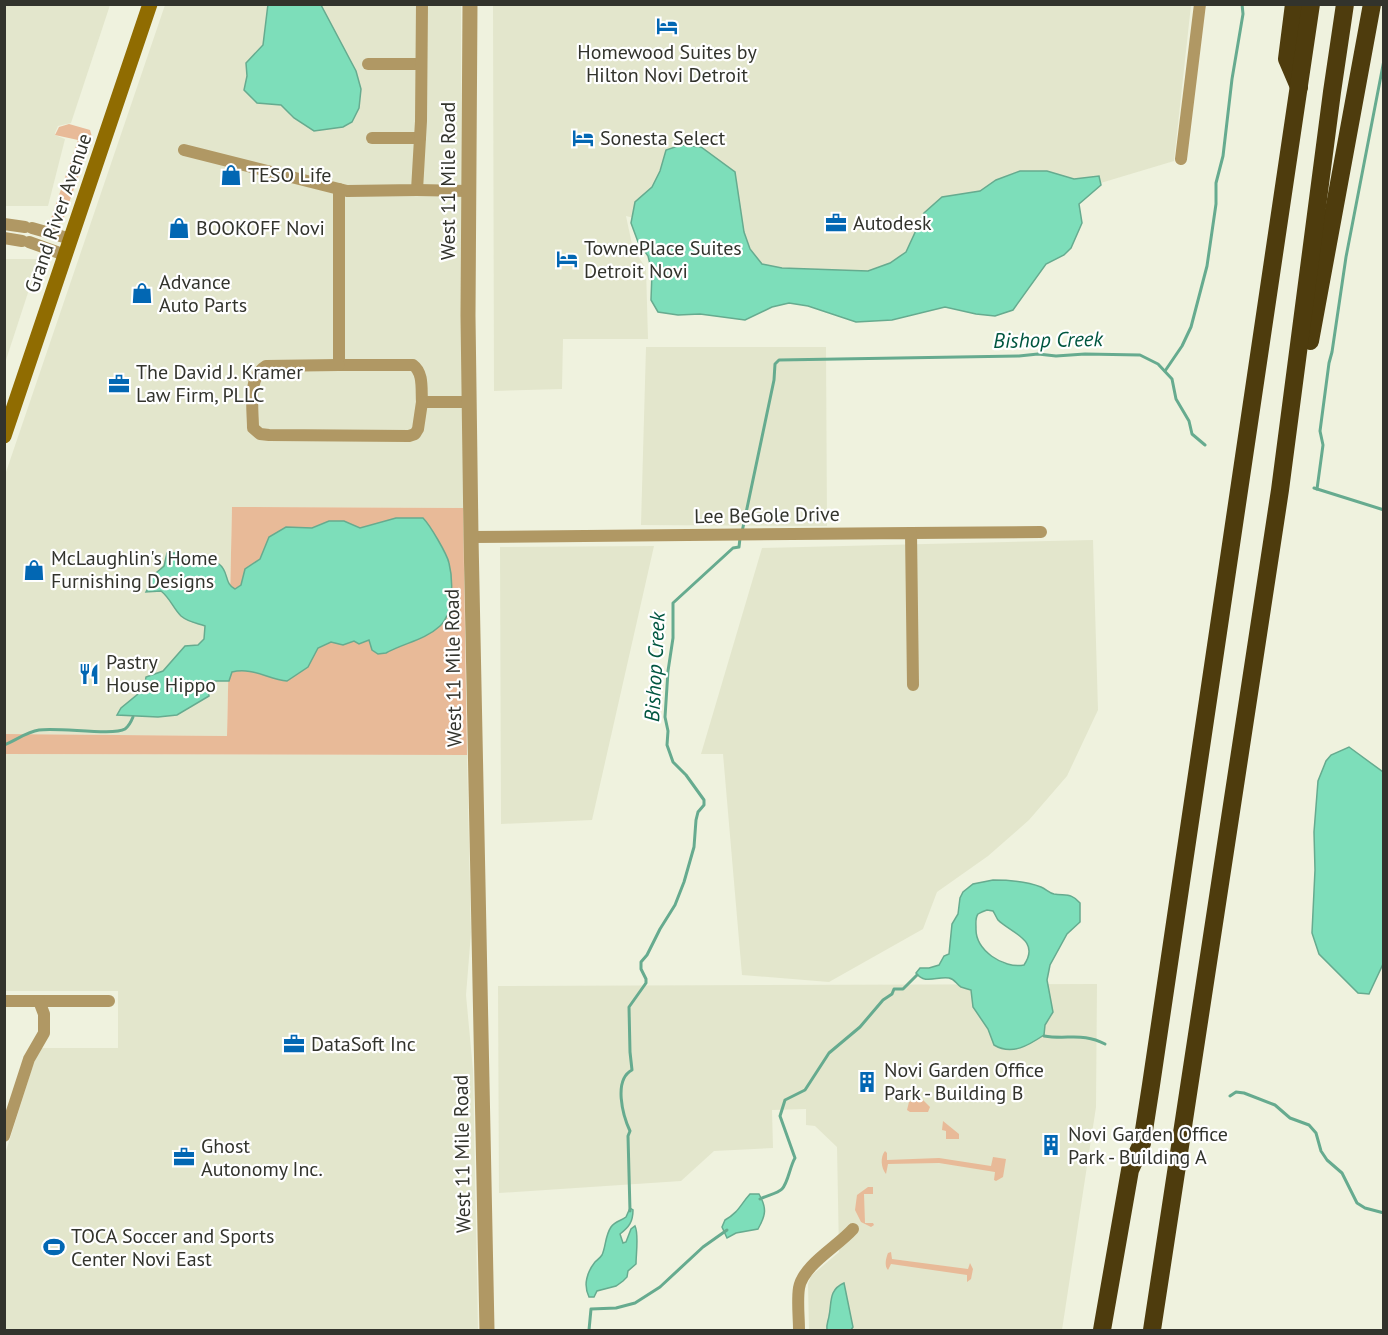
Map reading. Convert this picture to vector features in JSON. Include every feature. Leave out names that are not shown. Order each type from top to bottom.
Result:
[{"type":"highway","points":[[1294,4],[1287,59],[1299,87]]},
{"type":"highway","points":[[1114,1330],[1311,4]]},
{"type":"highway","points":[[1152,1330],[1280,489],[1345,4]]},
{"type":"highway","points":[[1280,489],[1319,298],[1371,4]]},
{"type":"highway","points":[[1102,1330],[1131,1170],[1142,1143]]},
{"type":"main road","name":"Grand River Avenue","points":[[4,436],[150,4]]},
{"type":"street","points":[[417,190],[422,4]]},
{"type":"street","name":"West 11 Mile Road","points":[[470,4],[469,402],[487,1330]]},
{"type":"street","points":[[1181,159],[1200,4]]},
{"type":"street","points":[[369,64],[420,64]]},
{"type":"street","points":[[372,138],[420,138]]},
{"type":"street","points":[[184,150],[347,191],[468,191]]},
{"type":"street","points":[[339,189],[339,365]]},
{"type":"street","points":[[4,224],[28,227],[71,239]]},
{"type":"street","points":[[4,238],[25,241],[66,255]]},
{"type":"street","points":[[339,365],[413,365],[418,368],[421,375],[422,402],[418,429],[415,434],[409,436],[268,435],[260,434],[253,428],[254,380],[258,371],[266,366],[339,365]]},
{"type":"street","points":[[422,402],[469,402]]},
{"type":"street","name":"Lee BeGole Drive","points":[[471,537],[1041,532]]},
{"type":"street","points":[[911,533],[913,685]]},
{"type":"street","points":[[4,1001],[109,1001]]},
{"type":"street","points":[[4,1136],[29,1059],[44,1033],[44,1014],[39,1001]]},
{"type":"street","points":[[799,1330],[799,1294],[802,1278],[809,1268],[837,1246],[853,1229]]},
{"type":"shaded area","points":[[268,4],[321,5],[356,71],[361,89],[359,108],[352,122],[343,127],[314,131],[294,118],[281,105],[257,103],[244,90],[247,76],[246,63],[263,45]]},
{"type":"shaded area","points":[[4,5],[110,5],[71,123],[58,126],[55,133],[65,139],[48,206],[5,206]]},
{"type":"shaded area","points":[[165,5],[461,5],[463,508],[232,507],[227,736],[5,734],[5,475]]},
{"type":"shaded area","points":[[493,5],[1191,5],[1174,161],[1074,191],[864,301],[737,283],[677,229],[626,216],[633,249],[646,268],[648,339],[563,339],[562,389],[494,391]]},
{"type":"shaded area","points":[[69,124],[90,130],[92,137],[63,220],[56,227],[48,227],[78,140],[55,135],[59,127]]},
{"type":"shaded area","points":[[681,145],[701,147],[735,172],[744,232],[750,249],[762,264],[782,268],[868,271],[890,263],[906,252],[924,213],[942,197],[980,191],[996,180],[1020,171],[1047,171],[1074,179],[1099,176],[1101,185],[1079,204],[1082,223],[1071,248],[1064,255],[1046,264],[1013,310],[995,316],[945,307],[892,320],[856,322],[808,306],[789,303],[772,307],[745,320],[700,314],[678,315],[658,312],[651,300],[652,272],[648,256],[638,242],[631,223],[635,202],[652,187],[660,171],[666,150]]},
{"type":"shaded area","points":[[4,259],[39,259],[5,363]]},
{"type":"shaded area","points":[[646,347],[826,347],[827,526],[641,525]]},
{"type":"shaded area","points":[[232,507],[463,508],[467,755],[5,754],[5,734],[227,736]]},
{"type":"shaded area","points":[[396,518],[423,518],[448,559],[451,578],[450,605],[445,620],[434,631],[386,653],[378,654],[372,650],[369,640],[359,644],[354,641],[343,645],[331,642],[318,648],[308,667],[287,681],[253,672],[232,672],[229,681],[212,681],[208,685],[209,696],[177,715],[158,717],[117,715],[121,708],[144,689],[146,677],[163,671],[185,646],[198,645],[204,639],[205,626],[181,616],[161,591],[146,592],[150,578],[164,566],[167,553],[178,553],[188,562],[219,564],[229,584],[235,589],[241,585],[245,569],[260,559],[269,537],[286,527],[312,528],[329,521],[344,521],[360,528]]},
{"type":"shaded area","points":[[1093,540],[1098,710],[1067,776],[1029,820],[988,856],[937,892],[923,929],[829,982],[742,975],[723,754],[701,754],[762,548]]},
{"type":"shaded area","points":[[654,546],[592,820],[501,824],[500,547]]},
{"type":"shaded area","points":[[1349,747],[1383,772],[1383,964],[1369,994],[1358,993],[1319,954],[1312,933],[1314,832],[1318,781],[1331,755]]},
{"type":"shaded area","points":[[4,754],[467,755],[471,933],[466,995],[473,1070],[478,1330],[5,1330],[5,1154],[35,1059],[41,1048],[118,1048],[118,991],[5,991]]},
{"type":"shaded area","points":[[993,880],[1023,882],[1052,893],[1071,896],[1080,903],[1080,922],[1067,934],[1050,965],[1047,980],[1053,1012],[1045,1025],[1044,1035],[1020,1048],[1007,1049],[994,1045],[988,1029],[973,1007],[971,990],[961,987],[951,979],[923,979],[916,973],[920,968],[939,965],[944,956],[949,954],[952,924],[958,914],[960,898],[963,892],[973,884]],"holes":[[[987,910],[993,911],[998,920],[1027,943],[1029,949],[1024,965],[999,961],[980,944],[976,928],[977,916]]]},
{"type":"shaded area","points":[[1097,984],[1096,1107],[1062,1330],[809,1330],[808,1284],[811,1276],[839,1252],[837,1147],[815,1126],[806,1125],[806,1109],[772,1110],[773,1148],[714,1151],[681,1181],[499,1193],[498,986]]},
{"type":"shaded area","points":[[917,1099],[923,1100],[930,1107],[928,1112],[907,1110],[909,1102]]},
{"type":"shaded area","points":[[943,1121],[959,1134],[959,1139],[946,1139],[946,1131],[942,1130]]},
{"type":"shaded area","points":[[885,1151],[887,1160],[939,1158],[991,1166],[993,1157],[1006,1159],[1003,1177],[996,1181],[994,1180],[995,1172],[939,1163],[888,1164],[886,1174],[882,1162]]},
{"type":"shaded area","points":[[868,1187],[873,1187],[873,1194],[864,1194],[865,1223],[873,1223],[871,1227],[861,1222],[855,1210],[857,1195]]},
{"type":"shaded area","points":[[750,1194],[759,1194],[763,1203],[764,1215],[761,1224],[758,1229],[736,1233],[727,1238],[722,1227],[725,1220]]},
{"type":"shaded area","points":[[630,1208],[633,1210],[631,1221],[620,1234],[623,1243],[626,1242],[631,1229],[635,1226],[636,1264],[628,1271],[627,1277],[616,1286],[597,1291],[594,1297],[589,1297],[586,1283],[590,1270],[602,1255],[611,1227],[626,1217]]},
{"type":"shaded area","points":[[891,1252],[892,1259],[968,1269],[970,1263],[973,1269],[971,1279],[967,1282],[967,1275],[891,1264],[888,1270],[886,1260],[888,1253]]},
{"type":"shaded area","points":[[844,1283],[853,1327],[851,1330],[827,1330],[833,1293]]},
{"type":"waterway","points":[[1165,371],[1182,346],[1191,327],[1207,266],[1216,204],[1216,183],[1223,156],[1232,79],[1243,14],[1242,4]]},
{"type":"waterway","points":[[1317,489],[1323,445],[1320,431],[1329,363],[1346,257],[1384,60]]},
{"type":"waterway","name":"Bishop Creek","points":[[742,532],[774,380],[775,364],[779,360],[1038,354],[1056,356],[1140,355],[1158,364],[1172,379],[1176,399],[1189,421],[1192,434],[1205,445]]},
{"type":"waterway","name":"Bishop Creek","points":[[1314,488],[1384,510]]},
{"type":"waterway","name":"Bishop Creek","points":[[630,1211],[628,1136],[630,1131],[621,1099],[623,1082],[632,1070],[629,1007],[646,983],[641,962],[675,905],[684,882],[694,847],[698,812],[704,805],[704,800],[686,775],[673,762],[667,745],[668,731],[665,717],[673,638],[673,603],[733,548],[739,547],[740,538]]},
{"type":"waterway","points":[[4,745],[39,730],[119,731],[125,729],[133,717]]},
{"type":"waterway","points":[[760,1199],[782,1189],[795,1158],[780,1116],[785,1100],[805,1090],[829,1053],[860,1027],[883,1000],[892,994],[894,989],[903,989],[917,975]]},
{"type":"waterway","points":[[1044,1036],[1082,1037],[1105,1044]]},
{"type":"waterway","points":[[1230,1096],[1236,1092],[1244,1093],[1275,1105],[1290,1118],[1309,1125],[1316,1133],[1321,1151],[1327,1160],[1342,1173],[1357,1203],[1365,1208],[1384,1213]]},
{"type":"waterway","points":[[589,1330],[591,1309],[616,1308],[635,1303],[660,1287],[703,1247],[727,1230]]},
{"type":"place","name":"Homewood Suites by Hilton Novi Detroit","points":[[667,26]]},
{"type":"place","name":"Sonesta Select","points":[[583,138]]},
{"type":"place","name":"TESO Life","points":[[231,175]]},
{"type":"place","name":"Autodesk","points":[[836,223]]},
{"type":"place","name":"BOOKOFF Novi","points":[[179,228]]},
{"type":"place","name":"TownePlace Suites Detroit Novi","points":[[567,259]]},
{"type":"place","name":"Advance Auto Parts","points":[[142,293]]},
{"type":"place","name":"The David J. Kramer Law Firm, PLLC","points":[[119,384]]},
{"type":"place","name":"McLaughlin's Home Furnishing Designs","points":[[34,570]]},
{"type":"place","name":"Pastry House Hippo","points":[[89,674]]},
{"type":"place","name":"DataSoft Inc","points":[[294,1044]]},
{"type":"place","name":"Novi Garden Office Park - Building B","points":[[867,1082]]},
{"type":"place","name":"Novi Garden Office Park - Building A","points":[[1051,1145]]},
{"type":"place","name":"Ghost Autonomy Inc.","points":[[184,1157]]},
{"type":"place","name":"TOCA Soccer and Sports Center Novi East","points":[[54,1247]]}]
